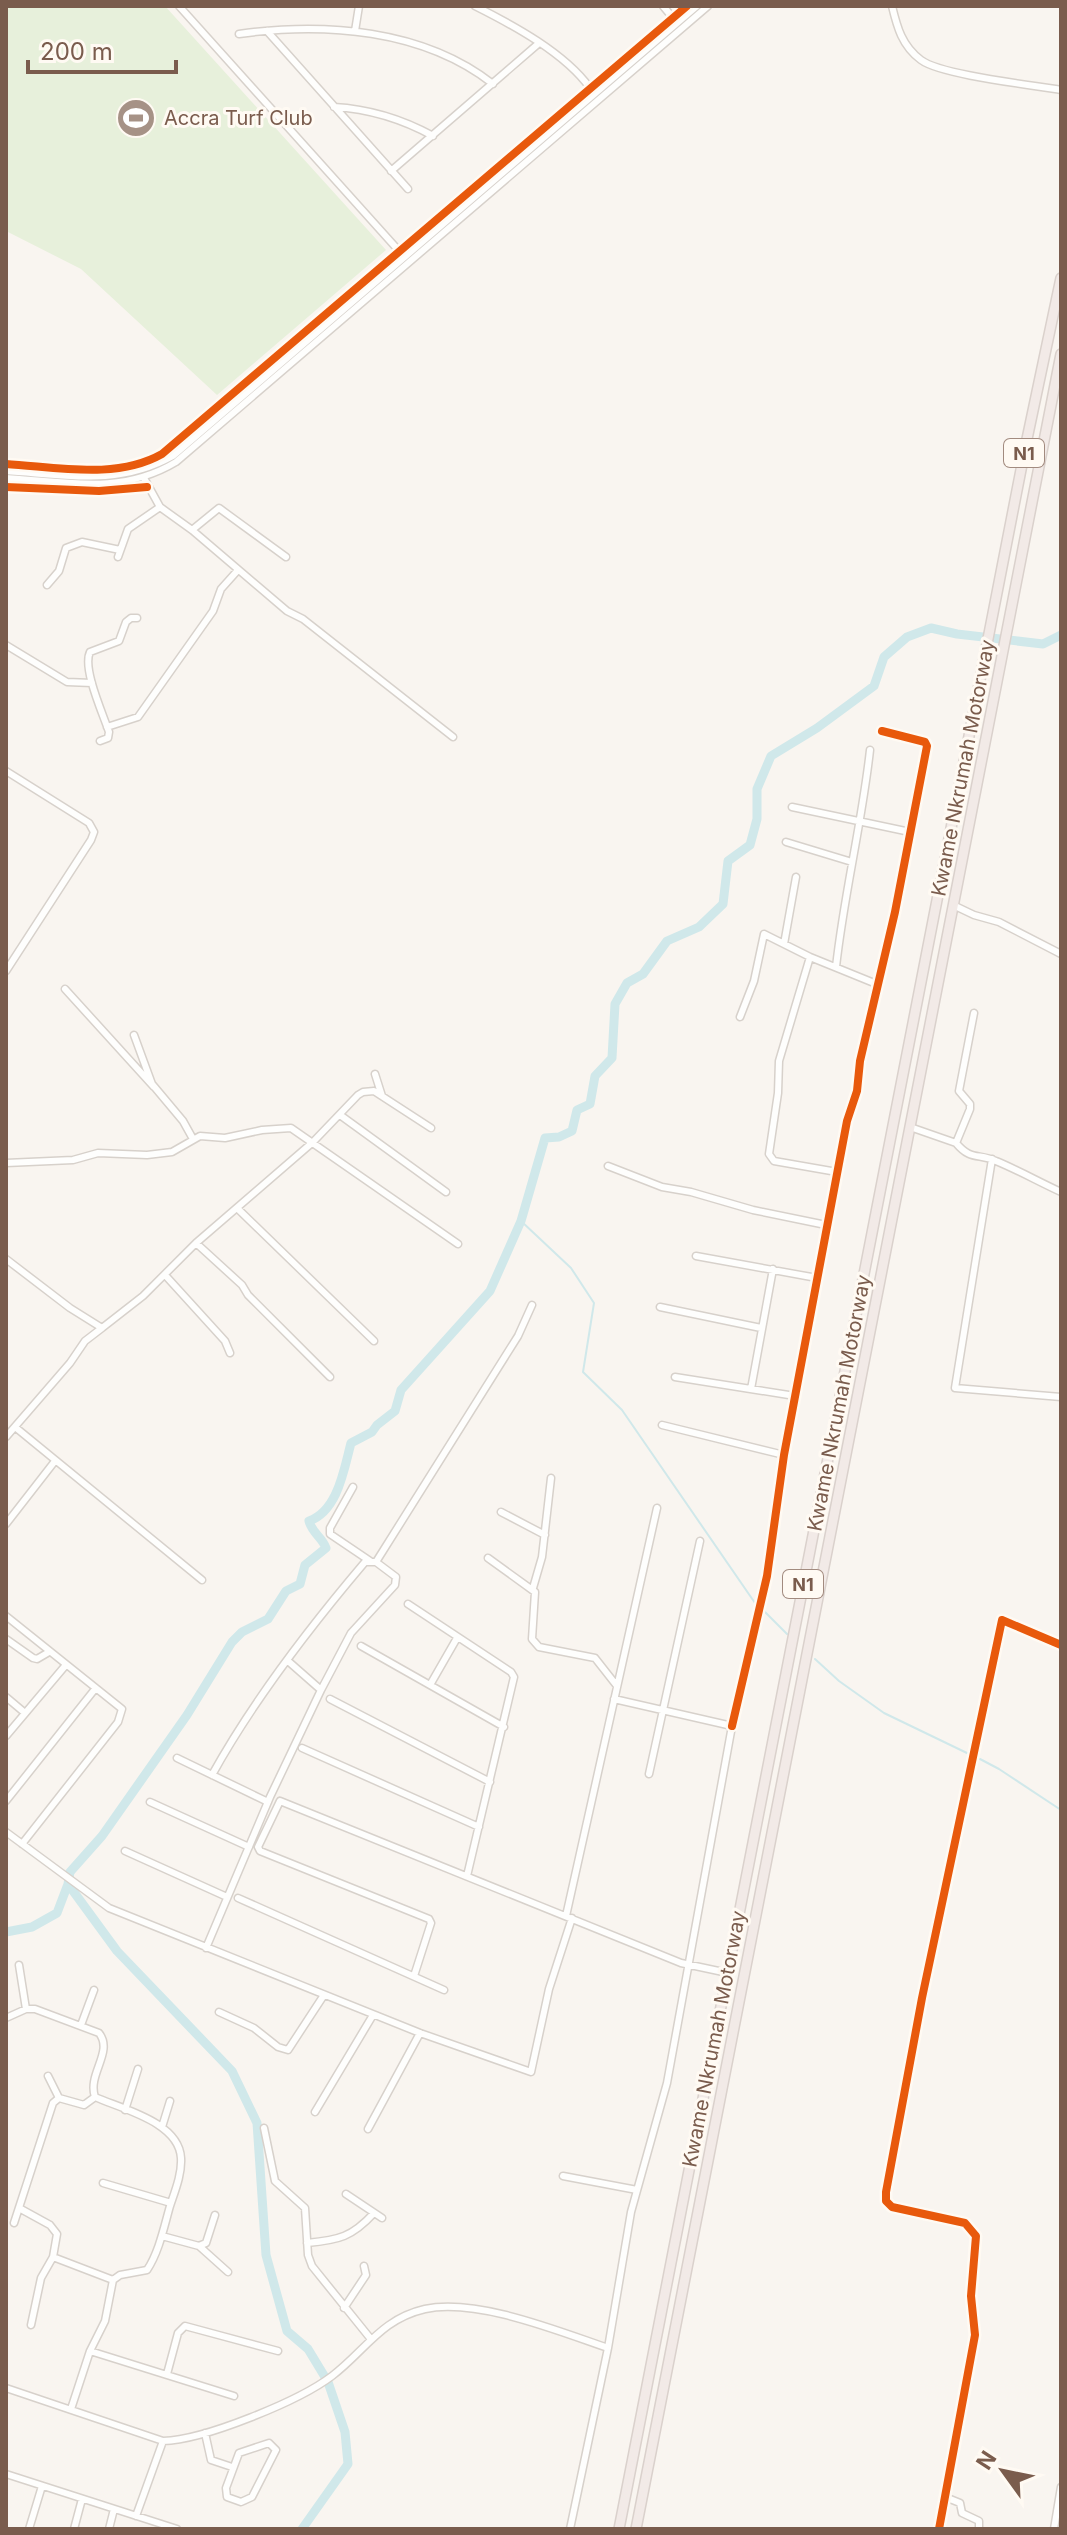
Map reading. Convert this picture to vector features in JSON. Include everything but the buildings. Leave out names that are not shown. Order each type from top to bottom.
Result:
[{"type":"highway","name":"Kwame Nkrumah Motorway","points":[[619,2529],[1061,278]]},
{"type":"highway","name":"Kwame Nkrumah Motorway","points":[[636,2529],[1061,354]]},
{"type":"street","points":[[179,6],[400,252]]},
{"type":"street","points":[[355,31],[359,6]]},
{"type":"street","points":[[475,6],[516,28],[574,68],[590,88]]},
{"type":"street","points":[[663,6],[673,18]]},
{"type":"street","points":[[6,464],[92,470],[125,468],[151,461],[182,439],[687,6]]},
{"type":"street","points":[[6,471],[106,477],[148,469],[173,456],[697,6]]},
{"type":"street","points":[[6,478],[106,484],[157,473],[188,452],[708,6]]},
{"type":"street","points":[[892,6],[903,41],[928,64],[956,72],[1061,90]]},
{"type":"street","points":[[239,34],[318,29],[355,31],[430,51],[478,73],[493,84]]},
{"type":"street","points":[[267,31],[408,189]]},
{"type":"street","points":[[391,171],[538,44]]},
{"type":"street","points":[[334,107],[370,111],[433,136]]},
{"type":"street","points":[[144,478],[160,507],[192,530],[287,611],[303,619],[453,737]]},
{"type":"street","points":[[6,487],[99,491],[147,487]]},
{"type":"street","points":[[47,585],[59,571],[66,548],[82,542],[119,553],[128,529],[160,507]]},
{"type":"street","points":[[192,530],[219,508],[286,557]]},
{"type":"street","points":[[107,727],[138,717],[213,611],[221,589],[238,570]]},
{"type":"street","points":[[100,741],[109,736],[92,683],[88,654],[116,644],[128,619],[137,618]]},
{"type":"street","points":[[6,645],[67,682],[92,683]]},
{"type":"street","points":[[570,2529],[608,2348],[627,2231],[667,2083],[732,1726],[767,1576],[784,1455],[826,1225],[927,746],[925,742],[882,731]]},
{"type":"street","points":[[836,967],[870,750]]},
{"type":"street","points":[[6,771],[89,823],[94,832],[6,971]]},
{"type":"street","points":[[792,807],[910,832]]},
{"type":"street","points":[[786,842],[852,862]]},
{"type":"street","points":[[784,944],[796,877]]},
{"type":"street","points":[[953,905],[999,922],[1061,954]]},
{"type":"street","points":[[740,1017],[754,981],[762,936],[767,935],[810,957],[879,985]]},
{"type":"street","points":[[810,957],[779,1061],[778,1093],[769,1154],[774,1161],[837,1172]]},
{"type":"street","points":[[65,989],[154,1087],[183,1121],[193,1139]]},
{"type":"street","points":[[956,1143],[970,1109],[970,1104],[959,1091],[974,1013]]},
{"type":"street","points":[[134,1035],[154,1087]]},
{"type":"street","points":[[6,1437],[85,1341],[122,1314],[196,1243],[313,1142],[327,1124],[363,1092],[375,1074],[382,1096]]},
{"type":"street","points":[[363,1092],[374,1091],[431,1128]]},
{"type":"street","points":[[340,1115],[446,1192]]},
{"type":"street","points":[[910,1127],[956,1143],[974,1157],[992,1159],[1061,1192]]},
{"type":"street","points":[[6,1163],[73,1160],[98,1153],[147,1155],[172,1152],[200,1136],[225,1138],[284,1128],[296,1130],[458,1244]]},
{"type":"street","points":[[992,1159],[955,1388],[1061,1397]]},
{"type":"street","points":[[608,1166],[662,1187],[826,1225]]},
{"type":"street","points":[[237,1208],[374,1341]]},
{"type":"street","points":[[196,1243],[242,1285],[245,1292],[330,1377]]},
{"type":"street","points":[[696,1256],[817,1278]]},
{"type":"street","points":[[6,1259],[70,1308],[102,1328]]},
{"type":"street","points":[[751,1389],[773,1269]]},
{"type":"street","points":[[165,1275],[225,1341],[230,1353]]},
{"type":"street","points":[[373,1561],[518,1336],[532,1305]]},
{"type":"street","points":[[660,1307],[761,1328]]},
{"type":"street","points":[[675,1377],[795,1396]]},
{"type":"street","points":[[662,1425],[784,1455]]},
{"type":"street","points":[[15,1427],[202,1580]]},
{"type":"street","points":[[6,1524],[55,1461]]},
{"type":"street","points":[[533,1588],[542,1557],[551,1478]]},
{"type":"street","points":[[206,1948],[268,1802],[321,1690],[351,1633],[397,1581],[396,1577],[330,1534],[330,1528],[353,1487]]},
{"type":"street","points":[[6,1832],[109,1908],[373,2015],[531,2072],[569,1917],[657,1508]]},
{"type":"street","points":[[501,1512],[545,1535]]},
{"type":"street","points":[[649,1774],[700,1541]]},
{"type":"street","points":[[488,1558],[533,1588],[536,1596],[534,1643],[539,1647],[595,1658],[617,1686]]},
{"type":"street","points":[[212,1775],[234,1736],[327,1606],[365,1562],[373,1561]]},
{"type":"street","points":[[408,1604],[514,1674],[467,1876]]},
{"type":"street","points":[[6,1616],[122,1709],[118,1722],[22,1844]]},
{"type":"street","points":[[939,2529],[975,2335],[971,2296],[976,2236],[965,2223],[892,2207],[886,2201],[886,2192],[922,1998],[1002,1620],[1061,1645]]},
{"type":"street","points":[[430,1685],[457,1638]]},
{"type":"street","points":[[6,1639],[33,1658],[49,1652]]},
{"type":"street","points":[[361,1646],[504,1727]]},
{"type":"street","points":[[288,1661],[321,1690]]},
{"type":"street","points":[[6,1736],[65,1666]]},
{"type":"street","points":[[6,1801],[95,1689]]},
{"type":"street","points":[[6,1697],[25,1713]]},
{"type":"street","points":[[330,1699],[490,1782]]},
{"type":"street","points":[[614,1699],[732,1726]]},
{"type":"street","points":[[302,1748],[479,1827]]},
{"type":"street","points":[[177,1758],[268,1802]]},
{"type":"street","points":[[414,1976],[431,1923],[429,1919],[260,1851],[258,1847],[280,1801],[689,1965],[728,1973]]},
{"type":"street","points":[[150,1802],[249,1847]]},
{"type":"street","points":[[125,1851],[227,1897]]},
{"type":"street","points":[[238,1898],[444,1990]]},
{"type":"street","points":[[19,1965],[26,2009]]},
{"type":"street","points":[[81,2025],[94,1990]]},
{"type":"street","points":[[219,2012],[254,2028],[278,2047],[288,2050],[324,1995]]},
{"type":"street","points":[[6,2018],[26,2009],[47,2013],[99,2033],[104,2043],[92,2080],[95,2097]]},
{"type":"street","points":[[315,2112],[373,2015]]},
{"type":"street","points":[[368,2129],[420,2033]]},
{"type":"street","points":[[125,2110],[138,2069]]},
{"type":"street","points":[[48,2076],[59,2098],[84,2105],[95,2097]]},
{"type":"street","points":[[53,2257],[113,2280],[124,2274],[147,2270],[162,2236],[180,2171],[181,2155],[176,2143],[162,2127],[95,2097]]},
{"type":"street","points":[[14,2223],[53,2103],[59,2098]]},
{"type":"street","points":[[162,2127],[170,2101]]},
{"type":"street","points":[[264,2128],[275,2181],[305,2208],[312,2266],[370,2338]]},
{"type":"street","points":[[563,2176],[637,2190]]},
{"type":"street","points":[[103,2183],[171,2203]]},
{"type":"street","points":[[346,2194],[382,2218]]},
{"type":"street","points":[[19,2208],[56,2231],[53,2257],[41,2278],[31,2325]]},
{"type":"street","points":[[307,2243],[334,2241],[357,2231],[374,2213]]},
{"type":"street","points":[[199,2246],[206,2243],[215,2215]]},
{"type":"street","points":[[162,2236],[199,2246],[228,2272]]},
{"type":"street","points":[[344,2308],[366,2275],[364,2266]]},
{"type":"street","points":[[71,2409],[90,2351],[105,2321],[113,2280]]},
{"type":"street","points":[[6,2388],[163,2441],[205,2433],[322,2383],[392,2322],[426,2309],[457,2307],[499,2315],[608,2348]]},
{"type":"street","points":[[167,2374],[178,2333],[185,2326],[278,2351]]},
{"type":"street","points":[[90,2351],[234,2396]]},
{"type":"street","points":[[205,2433],[211,2460],[232,2467]]},
{"type":"street","points":[[136,2516],[163,2441]]},
{"type":"street","points":[[269,2443],[276,2447],[266,2472],[246,2502],[234,2500],[225,2494],[232,2467],[239,2453],[245,2449],[269,2443]]},
{"type":"street","points":[[6,2474],[177,2529]]},
{"type":"street","points":[[29,2529],[42,2486]]},
{"type":"street","points":[[1054,2529],[1061,2487]]},
{"type":"street","points":[[945,2497],[960,2503],[962,2513],[979,2521],[979,2529]]},
{"type":"street","points":[[74,2529],[82,2499]]},
{"type":"street","points":[[109,2529],[114,2509]]},
{"type":"street","points":[[144,2529],[146,2519]]},
{"type":"green space","name":"Accra Turf Club","points":[[6,6],[165,6],[386,250],[217,395],[81,269],[6,231]]},
{"type":"waterway","points":[[6,1932],[32,1927],[57,1913],[70,1872],[102,1836],[187,1715],[232,1642],[242,1632],[268,1619],[286,1591],[300,1584],[305,1565],[326,1548],[309,1521],[319,1516],[333,1499],[351,1443],[372,1432],[395,1411],[401,1390],[490,1291],[521,1221],[545,1138],[559,1137],[572,1131],[577,1110],[590,1104],[595,1076],[612,1058],[615,1004],[627,983],[643,974],[667,941],[699,927],[723,904],[728,861],[750,845],[757,819],[757,789],[771,756],[817,728],[874,686],[884,657],[907,637],[931,628],[1043,644],[1061,635]]},
{"type":"waterway","points":[[521,1221],[571,1268],[594,1303],[583,1372],[622,1410],[755,1603]]},
{"type":"waterway","points":[[764,1611],[787,1634]]},
{"type":"waterway","points":[[815,1659],[839,1681],[884,1713],[969,1754]]},
{"type":"waterway","points":[[980,1759],[1061,1810]]},
{"type":"waterway","points":[[68,1884],[117,1951],[232,2071],[257,2123],[266,2255],[287,2331],[308,2349],[328,2382],[345,2432],[348,2464],[302,2529]]},
{"type":"cycle path","points":[[6,464],[106,469],[144,462],[162,454],[687,6]]},
{"type":"cycle path","points":[[6,487],[99,491],[147,487]]},
{"type":"cycle path","points":[[732,1726],[767,1576],[784,1455],[847,1121],[857,1091],[860,1061],[895,912],[927,746],[925,742],[882,731]]},
{"type":"cycle path","points":[[939,2529],[975,2335],[971,2296],[976,2236],[965,2223],[892,2207],[886,2201],[886,2192],[922,1998],[1002,1620],[1061,1645]]},
{"type":"place","name":"Accra Turf Club","points":[[136,118]]}]
